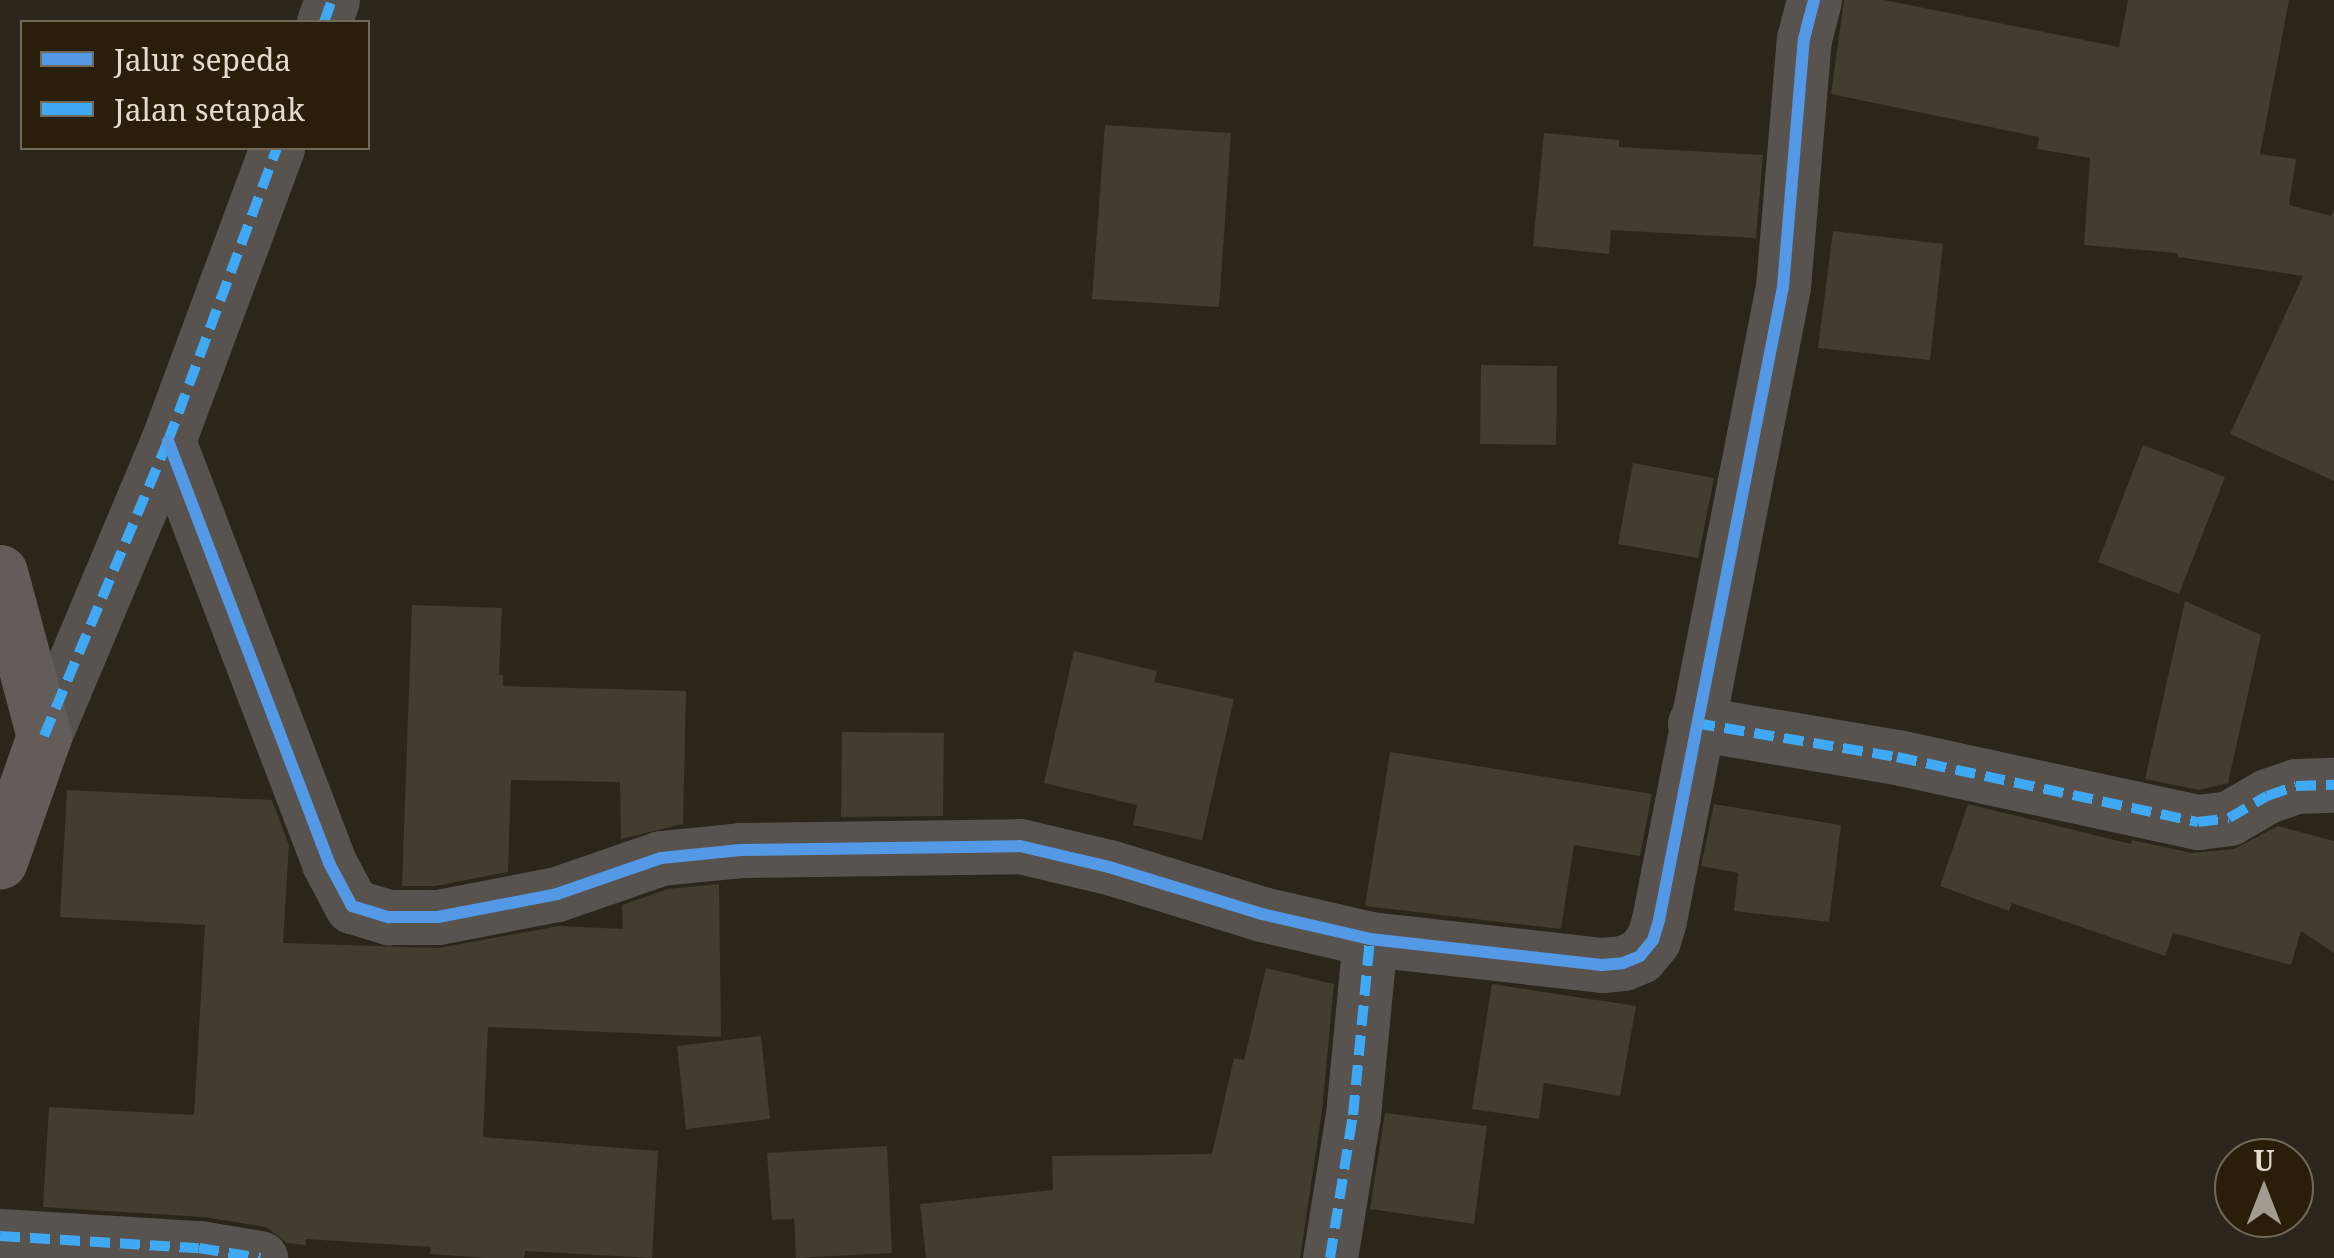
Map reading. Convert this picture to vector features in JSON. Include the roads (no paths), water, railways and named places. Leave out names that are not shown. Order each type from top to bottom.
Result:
[{"type":"street","points":[[168,442],[329,863],[352,906],[389,917],[438,917],[557,894],[661,858],[741,850],[1020,846],[1110,867],[1262,914],[1370,939],[1602,966],[1640,956],[1653,940],[1659,920],[1782,287],[1804,39],[1814,0]]},
{"type":"street","points":[[0,861],[44,736],[168,442],[276,150]]},
{"type":"street","points":[[7,596],[44,736]]},
{"type":"street","points":[[1695,723],[1897,757],[2198,822],[2229,818],[2266,796],[2296,786],[2334,785]]},
{"type":"street","points":[[1330,1258],[1353,1116],[1370,939]]},
{"type":"street","points":[[0,1236],[198,1248],[260,1258]]}]
